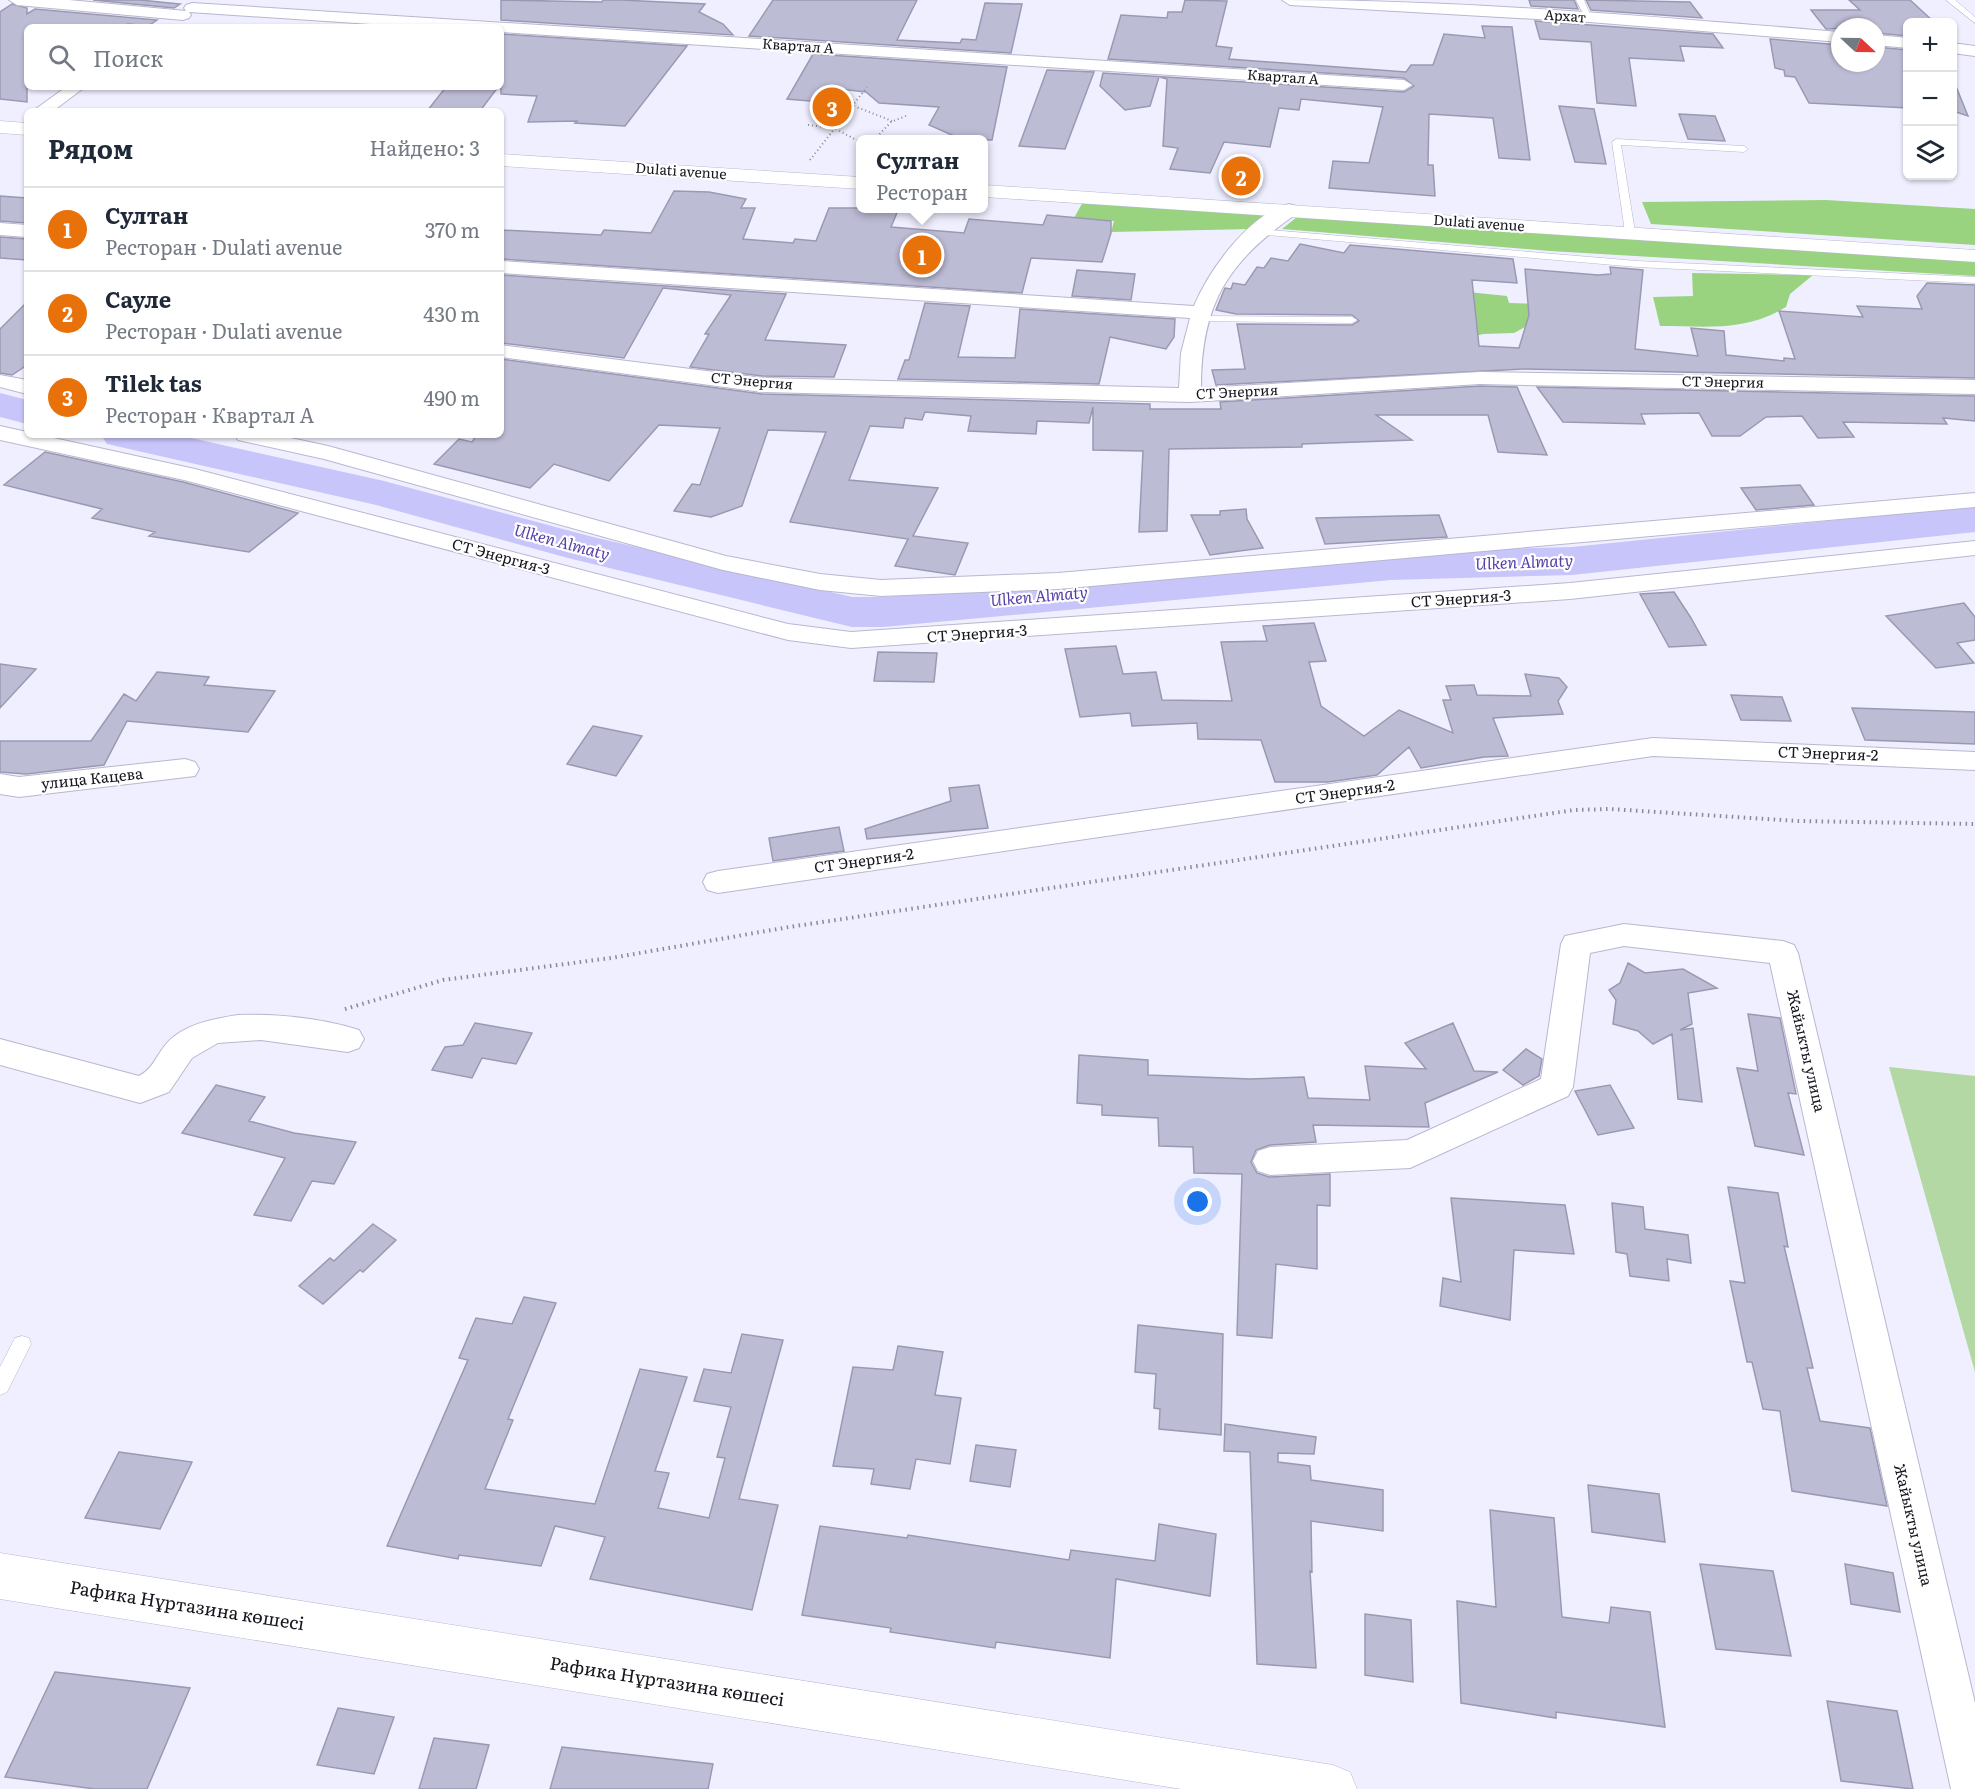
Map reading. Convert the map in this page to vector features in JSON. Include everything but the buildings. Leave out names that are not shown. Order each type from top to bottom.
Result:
[{"type":"main road","name":"Dulati avenue","points":[[504,160],[856,183]]},
{"type":"main road","name":"Dulati avenue","points":[[988,191],[1975,256]]},
{"type":"main road","name":"Рафика Нұртазина көшесі","points":[[0,1576],[1333,1789]]},
{"type":"street","name":"Квартал А","points":[[17,0],[193,8],[445,24]]},
{"type":"street","name":"Архат","points":[[1290,0],[1589,17],[1831,36]]},
{"type":"street","points":[[169,24],[193,8]]},
{"type":"street","name":"Квартал А","points":[[504,28],[1404,85]]},
{"type":"street","points":[[1885,41],[1903,43]]},
{"type":"street","points":[[1957,49],[1975,51]]},
{"type":"street","points":[[46,108],[73,90]]},
{"type":"street","points":[[1190,395],[1189,365],[1200,315],[1220,272],[1247,241],[1288,210]]},
{"type":"street","points":[[0,229],[24,231]]},
{"type":"street","points":[[504,267],[756,282],[1200,315]]},
{"type":"street","name":"СТ Энергия","points":[[504,351],[762,384],[1190,395],[1480,378],[1975,387]]},
{"type":"street","points":[[0,381],[24,386]]},
{"type":"street","name":"СТ Энергия-3","points":[[0,433],[187,474],[788,632],[851,640],[921,638],[1570,591],[1975,548]]},
{"type":"street","points":[[260,438],[328,453],[723,563],[820,582],[881,588],[1070,580],[1975,500]]},
{"type":"street","name":"СТ Энергия-2","points":[[718,882],[1653,747],[1975,761]]},
{"type":"street","name":"улица Кацева","points":[[0,784],[19,786],[185,769]]},
{"type":"street","name":"Жайыкты улица","points":[[1270,1161],[1410,1154],[1556,1087],[1576,944],[1624,935],[1783,953],[1973,1789]]},
{"type":"street","points":[[0,1052],[140,1090],[161,1082],[179,1051],[196,1036],[218,1030],[341,1026]]},
{"type":"lane","points":[[1580,0],[1589,17]]},
{"type":"lane","points":[[1950,0],[1975,21]]},
{"type":"lane","points":[[1630,232],[1616,142],[1744,149]]},
{"type":"lane","points":[[1259,232],[1637,264],[1975,280]]},
{"type":"lane","points":[[1200,315],[1352,320]]},
{"type":"lane","points":[[0,1386],[22,1344]]},
{"type":"path","points":[[810,160],[820,143],[854,106],[867,87]]},
{"type":"path","points":[[854,106],[892,122]]},
{"type":"path","points":[[879,135],[892,122],[908,115]]},
{"type":"path","points":[[807,125],[834,128],[856,139]]},
{"type":"path","points":[[341,1026],[443,980],[611,958],[789,927],[1551,814],[1610,809],[1798,821],[1975,824]]},
{"type":"green space","points":[[1084,200],[1273,214],[1253,229],[1111,232],[1114,221],[1074,218]]},
{"type":"green space","points":[[1826,200],[1975,209],[1975,245],[1651,224],[1642,202]]},
{"type":"green space","points":[[1297,217],[1975,261],[1975,276],[1550,251],[1282,229]]},
{"type":"green space","points":[[1692,273],[1813,275],[1790,294],[1786,307],[1755,321],[1709,327],[1660,326],[1653,297],[1693,296]]},
{"type":"green space","points":[[1449,290],[1507,296],[1509,303],[1543,304],[1527,326],[1514,333],[1483,334],[1443,345]]},
{"type":"green space","points":[[1889,1067],[1975,1076],[1975,1372]]},
{"type":"waterway","name":"Ulken Almaty","points":[[0,405],[24,411]]},
{"type":"waterway","name":"Ulken Almaty","points":[[135,438],[384,494],[584,548],[852,612],[883,612],[1391,566],[1572,561],[1975,519]]},
{"type":"place","name":"Tilek tas","points":[[832,107]]},
{"type":"place","name":"Сауле","points":[[1241,176]]},
{"type":"place","name":"Султан","points":[[922,255]]}]
